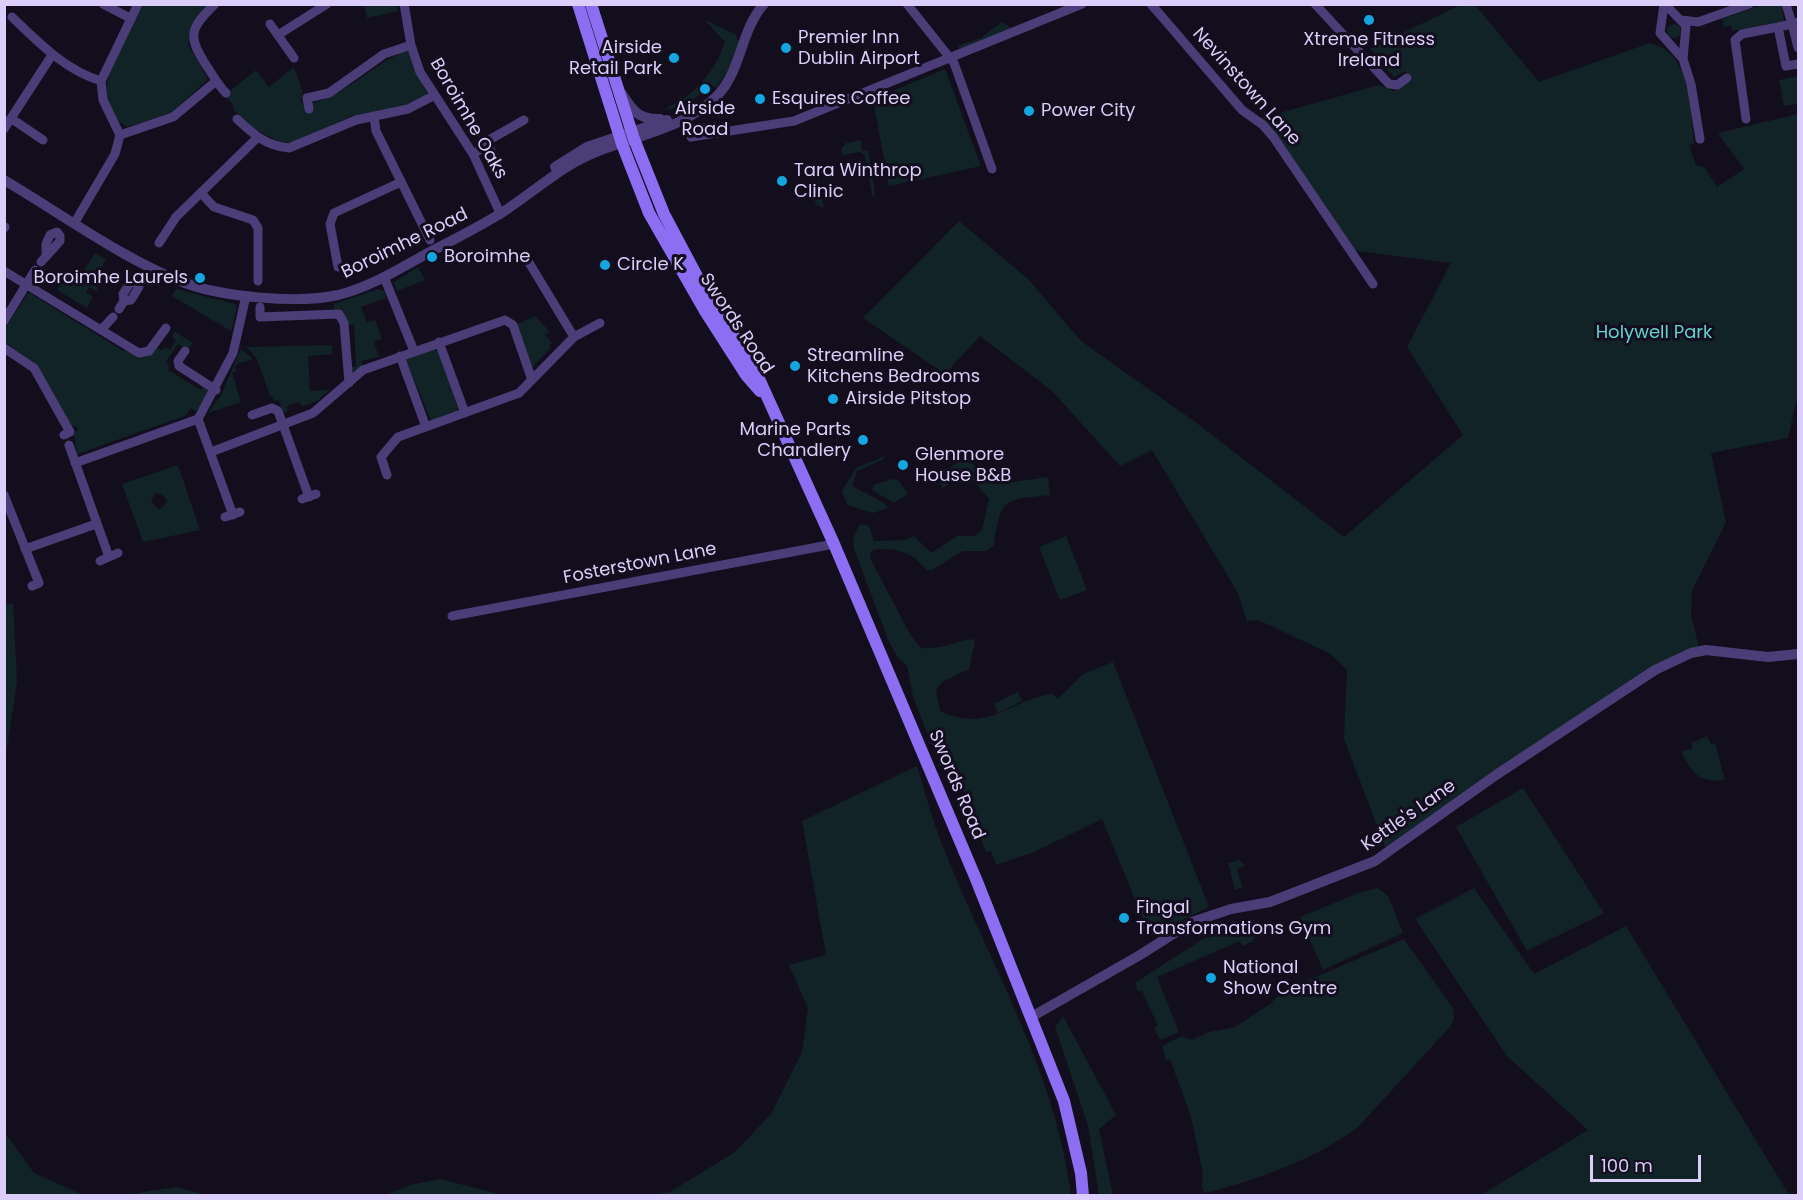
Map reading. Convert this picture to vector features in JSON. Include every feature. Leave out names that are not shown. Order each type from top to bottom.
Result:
[{"type":"main road","points":[[578,4],[627,138]]},
{"type":"main road","points":[[591,4],[618,86],[627,138]]},
{"type":"main road","name":"Swords Road","points":[[627,138],[645,204],[667,248],[746,375],[767,399],[834,544],[1033,1016],[1064,1101],[1081,1173],[1083,1196]]},
{"type":"street","points":[[103,4],[130,18]]},
{"type":"street","points":[[75,222],[116,154],[120,135],[103,100],[101,81],[138,4]]},
{"type":"street","points":[[215,4],[198,21],[193,38],[195,48],[215,82],[226,93]]},
{"type":"street","name":"Boroimhe Oaks","points":[[404,4],[411,45],[420,72],[433,96],[473,154],[500,213]]},
{"type":"street","points":[[627,138],[690,114],[711,102],[729,82],[738,64],[753,20],[764,4]]},
{"type":"street","points":[[907,4],[951,57],[992,169]]},
{"type":"street","points":[[692,137],[794,121],[1082,4]]},
{"type":"street","name":"Nevinstown Lane","points":[[1151,4],[1242,110],[1263,125],[1274,138],[1373,284]]},
{"type":"street","points":[[1315,4],[1389,84],[1397,85],[1407,78]]},
{"type":"street","points":[[1665,4],[1686,26],[1683,59]]},
{"type":"street","points":[[1665,4],[1660,33],[1683,59],[1691,84],[1700,139]]},
{"type":"street","points":[[1669,43],[1678,43],[1698,22],[1726,8],[1749,4]]},
{"type":"street","points":[[1786,4],[1795,25],[1798,48]]},
{"type":"street","points":[[279,36],[325,5]]},
{"type":"street","points":[[12,17],[52,55],[85,76],[101,81]]},
{"type":"street","points":[[1662,24],[1669,18],[1698,22]]},
{"type":"street","points":[[270,24],[294,58]]},
{"type":"street","points":[[1746,119],[1736,40],[1742,34],[1795,25]]},
{"type":"street","points":[[1778,27],[1786,66],[1798,64]]},
{"type":"street","points":[[309,109],[308,98],[329,93],[384,54],[411,45]]},
{"type":"street","points":[[4,129],[52,55]]},
{"type":"street","points":[[120,135],[173,117],[215,82]]},
{"type":"street","points":[[618,86],[632,110],[640,117],[670,119]]},
{"type":"street","points":[[237,119],[257,138],[279,147],[289,148],[336,127],[408,109],[433,96]]},
{"type":"street","points":[[627,138],[670,119],[690,114]]},
{"type":"street","points":[[374,116],[376,131],[430,240]]},
{"type":"street","points":[[12,119],[44,140]]},
{"type":"street","points":[[473,154],[488,145],[489,140],[524,120]]},
{"type":"street","points":[[159,243],[176,217],[257,138]]},
{"type":"street","name":"Boroimhe Road","points":[[4,180],[176,279],[212,291],[246,296],[329,296],[367,285],[384,277],[500,213],[519,201],[567,158],[627,138]]},
{"type":"street","points":[[488,145],[496,160]]},
{"type":"street","points":[[338,267],[330,224],[334,213],[401,182]]},
{"type":"street","points":[[201,193],[214,207],[253,220],[258,228],[258,281]]},
{"type":"street","points":[[451,259],[470,254],[493,252],[528,261],[574,337]]},
{"type":"street","points":[[4,321],[40,262]]},
{"type":"street","points":[[4,271],[139,352],[149,351],[166,328]]},
{"type":"street","points":[[384,277],[414,351]]},
{"type":"street","points":[[75,463],[198,419],[216,390],[233,353],[246,296]]},
{"type":"street","points":[[260,307],[260,317],[339,314],[345,323],[349,382]]},
{"type":"street","points":[[101,330],[119,309]]},
{"type":"street","points":[[211,452],[313,413],[363,370],[439,342],[509,320],[532,380]]},
{"type":"street","points":[[387,476],[382,461],[383,452],[398,437],[519,393],[574,337],[600,323]]},
{"type":"street","points":[[439,342],[465,413]]},
{"type":"street","points":[[4,348],[34,368],[70,432]]},
{"type":"street","points":[[185,351],[178,361],[179,366],[216,390]]},
{"type":"street","points":[[400,356],[426,427]]},
{"type":"street","points":[[252,415],[275,408],[309,497]]},
{"type":"street","points":[[198,419],[233,515]]},
{"type":"street","points":[[69,445],[96,524],[104,559],[118,553]]},
{"type":"street","points":[[4,495],[39,583],[32,586]]},
{"type":"street","points":[[25,549],[96,524]]},
{"type":"street","name":"Fosterstown Lane","points":[[452,616],[834,544]]},
{"type":"street","name":"Kettle's Lane","points":[[1033,1016],[1140,955],[1192,922],[1224,911],[1277,900],[1375,861],[1496,775],[1655,670],[1691,653],[1706,650],[1768,657],[1798,654]]},
{"type":"green space","name":"Holywell Park","points":[[1462,4],[1475,5],[1539,82],[1650,43],[1664,49],[1682,70],[1687,84],[1694,144],[1689,145],[1696,165],[1705,168],[1717,187],[1744,169],[1718,133],[1798,114],[1798,393],[1788,438],[1711,453],[1726,522],[1692,591],[1691,615],[1699,648],[1680,655],[1387,852],[1344,739],[1347,670],[1329,653],[1258,620],[1247,621],[1238,593],[1152,450],[1120,466],[1052,391],[980,336],[945,374],[863,318],[959,221],[1028,279],[1081,341],[1198,424],[1344,537],[1463,435],[1407,347],[1451,263],[1350,250],[1260,123],[1262,118],[1379,85],[1394,91],[1412,81],[1405,71],[1394,77],[1370,49]]},
{"type":"green space","points":[[1764,4],[1781,5],[1784,21],[1732,31],[1731,25],[1724,27],[1722,19]]},
{"type":"green space","points":[[143,5],[209,5],[194,21],[188,45],[208,79],[170,114],[127,127],[114,115],[108,101],[107,85],[118,50]]},
{"type":"green space","points":[[364,5],[395,5],[398,11],[367,18]]},
{"type":"green space","points":[[705,20],[735,34],[740,43],[731,66],[716,88],[710,84],[696,98],[668,110],[668,107],[688,95],[704,80],[721,53],[725,42]]},
{"type":"green space","points":[[1002,22],[1013,29],[960,50],[958,46],[982,37]]},
{"type":"green space","points":[[1674,24],[1679,26],[1681,31],[1679,36],[1674,38],[1669,36],[1667,31],[1669,26]]},
{"type":"green space","points":[[409,49],[427,94],[400,108],[351,116],[298,141],[283,144],[253,128],[234,110],[233,104],[224,96],[256,70],[269,87],[294,67],[303,93],[300,101],[305,105],[334,94]]},
{"type":"green space","points":[[945,69],[981,166],[889,186],[873,99]]},
{"type":"green space","points":[[1798,76],[1798,104],[1784,106],[1779,80]]},
{"type":"green space","points":[[861,140],[862,151],[868,150],[875,194],[873,198],[865,155],[860,152],[842,155],[841,149],[846,143]]},
{"type":"green space","points":[[819,181],[824,208],[811,203],[815,204],[816,195],[811,186]]},
{"type":"green space","points":[[95,253],[106,260],[92,283],[98,288],[96,291],[89,287],[86,292],[93,297],[87,308],[57,290],[70,270],[80,276]]},
{"type":"green space","points":[[418,267],[425,280],[397,291],[394,282]]},
{"type":"green space","points":[[176,289],[235,304],[237,308],[231,331],[172,296]]},
{"type":"green space","points":[[378,289],[384,291],[386,298],[361,307],[367,322],[375,320],[382,339],[374,342],[379,357],[361,361],[363,367],[353,371],[351,367],[356,366],[354,324],[349,325],[343,312],[334,310],[334,304]]},
{"type":"green space","points":[[30,293],[123,351],[138,356],[149,355],[157,348],[162,350],[165,347],[170,350],[176,341],[172,336],[175,332],[193,343],[188,350],[178,344],[166,362],[170,365],[168,370],[201,390],[204,386],[208,389],[208,397],[196,411],[191,408],[185,416],[77,454],[74,434],[78,430],[76,426],[71,426],[36,364],[5,342],[4,330],[27,294]]},
{"type":"green space","points":[[535,316],[549,331],[545,335],[552,343],[549,346],[551,348],[532,367],[516,325]]},
{"type":"green space","points":[[332,345],[332,354],[308,356],[310,391],[330,390],[317,401],[302,407],[299,402],[287,406],[288,411],[283,413],[279,400],[274,401],[270,396],[257,359],[246,347]]},
{"type":"green space","points":[[241,349],[253,359],[237,364],[235,368],[237,371],[232,373],[241,402],[208,413],[221,395]]},
{"type":"green space","points":[[433,349],[438,351],[458,408],[454,414],[452,412],[431,421],[406,360]]},
{"type":"green space","points":[[885,456],[882,460],[857,471],[852,486],[883,502],[888,508],[873,513],[847,505],[842,491],[856,468]]},
{"type":"green space","points":[[961,459],[992,473],[1007,483],[1048,477],[1050,495],[1022,498],[1007,504],[999,518],[994,545],[986,551],[963,551],[932,570],[927,570],[917,560],[903,552],[891,550],[879,549],[870,552],[871,560],[911,636],[921,648],[940,647],[972,639],[975,641],[969,669],[942,682],[936,690],[940,711],[972,719],[998,713],[1037,697],[1052,694],[1058,699],[1083,674],[1113,662],[1209,907],[1150,936],[1102,819],[1034,852],[996,865],[991,851],[986,852],[964,791],[933,748],[913,697],[907,666],[898,658],[889,642],[854,549],[855,533],[860,524],[869,526],[874,541],[905,540],[914,536],[931,553],[957,536],[975,536],[982,530],[989,499],[972,479],[965,484],[953,481],[943,488],[936,480]]},
{"type":"green space","points":[[178,465],[200,530],[143,542],[122,484]],"holes":[[[158,493],[163,495],[167,501],[159,509],[151,502],[154,495]]]},
{"type":"green space","points":[[892,479],[898,480],[908,494],[894,503],[872,490],[874,485]]},
{"type":"green space","points":[[1066,536],[1087,590],[1060,600],[1039,547]]},
{"type":"green space","points":[[13,603],[17,681],[5,762],[5,605]]},
{"type":"green space","points":[[1018,692],[1022,701],[998,713],[994,704]]},
{"type":"green space","points":[[1707,736],[1711,744],[1715,743],[1725,780],[1709,780],[1697,775],[1681,751],[1692,749],[1692,743]]},
{"type":"green space","points":[[917,766],[942,844],[1018,1016],[1051,1103],[1063,1149],[1071,1195],[650,1195],[670,1192],[735,1152],[771,1114],[802,1052],[808,1008],[789,965],[826,955],[802,821]]},
{"type":"green space","points":[[1523,788],[1604,913],[1527,951],[1456,827]]},
{"type":"green space","points":[[1239,860],[1245,866],[1237,869],[1242,887],[1235,890],[1228,863]]},
{"type":"green space","points":[[1378,888],[1388,896],[1403,933],[1323,970],[1300,917],[1361,892]]},
{"type":"green space","points":[[1474,888],[1534,974],[1626,926],[1789,1195],[1481,1195],[1588,1130],[1507,1056],[1415,919]]},
{"type":"green space","points":[[1244,927],[1249,928],[1255,936],[1253,941],[1243,946],[1240,941],[1157,977],[1179,1032],[1160,1040],[1154,1028],[1158,1026],[1142,991],[1138,991],[1135,985],[1136,982],[1203,939]]},
{"type":"green space","points":[[1404,939],[1453,1008],[1454,1019],[1449,1028],[1358,1127],[1341,1139],[1284,1168],[1204,1193],[1203,1174],[1191,1117],[1170,1059],[1166,1060],[1162,1046],[1182,1036],[1192,1040],[1209,1032],[1235,1027],[1270,1004],[1283,991]]},
{"type":"green space","points":[[1063,1016],[1116,1115],[1099,1129],[1113,1195],[1099,1195],[1088,1126],[1055,1027]]},
{"type":"green space","points":[[4,1131],[34,1173],[83,1195],[5,1195]]},
{"type":"green space","points":[[440,1179],[503,1195],[386,1195],[410,1185]]},
{"type":"green space","points":[[176,1187],[206,1195],[124,1195]]},
{"type":"place","name":"Xtreme Fitness Ireland","points":[[1369,20]]},
{"type":"place","name":"Premier Inn Dublin Airport","points":[[786,48]]},
{"type":"place","name":"Airside Retail Park","points":[[674,58]]},
{"type":"place","name":"Airside Road","points":[[705,89]]},
{"type":"place","name":"Esquires Coffee","points":[[760,99]]},
{"type":"place","name":"Power City","points":[[1029,111]]},
{"type":"place","name":"Tara Winthrop Clinic","points":[[782,181]]},
{"type":"place","name":"Boroimhe","points":[[432,257]]},
{"type":"place","name":"Circle K","points":[[605,265]]},
{"type":"place","name":"Boroimhe Laurels","points":[[200,278]]},
{"type":"place","name":"Streamline Kitchens Bedrooms","points":[[795,366]]},
{"type":"place","name":"Airside Pitstop","points":[[833,399]]},
{"type":"place","name":"Marine Parts Chandlery","points":[[863,440]]},
{"type":"place","name":"Glenmore House B&B","points":[[903,465]]},
{"type":"place","name":"Fingal Transformations Gym","points":[[1124,918]]},
{"type":"place","name":"National Show Centre","points":[[1211,978]]}]
